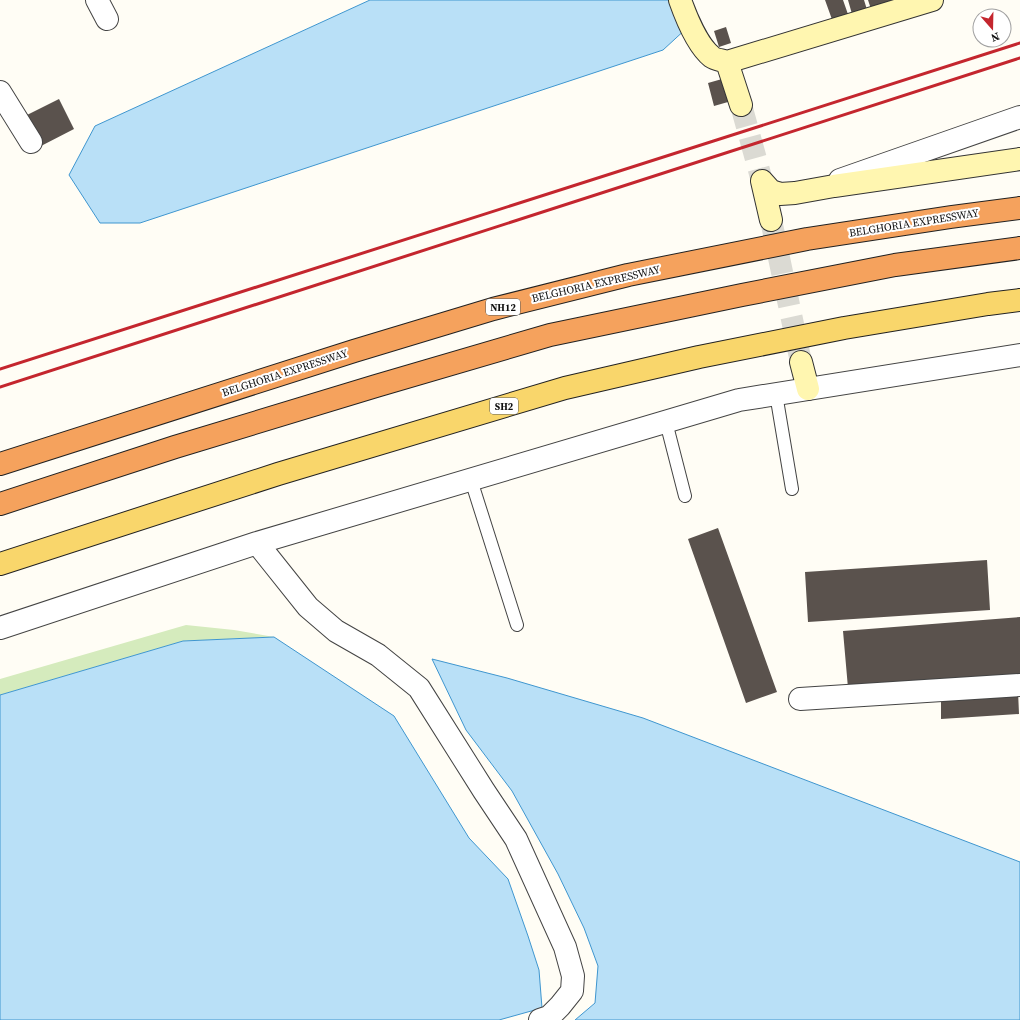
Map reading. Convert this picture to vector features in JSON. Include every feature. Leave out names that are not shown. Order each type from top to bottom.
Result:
[{"type":"highway","name":"BELGHORIA EXPRESSWAY","points":[[0,464],[354,350],[501,307],[628,276],[807,239],[1020,208]]},
{"type":"highway","points":[[0,504],[182,445],[550,335],[895,265],[1020,248]]},
{"type":"main road","name":"SH2","points":[[0,564],[278,474],[565,388],[699,357],[844,328],[1020,300]]},
{"type":"street","points":[[96,0],[107,20]]},
{"type":"street","points":[[680,0],[703,49],[714,58],[727,62],[932,0]]},
{"type":"street","points":[[727,62],[741,104]]},
{"type":"street","points":[[0,92],[31,142]]},
{"type":"street","points":[[812,190],[1020,116]]},
{"type":"street","points":[[771,220],[762,181],[771,191],[780,194],[795,193],[1020,159]]},
{"type":"street","points":[[0,628],[257,543],[739,400],[1020,355]]},
{"type":"street","points":[[801,362],[808,389]]},
{"type":"street","points":[[257,543],[308,607],[336,630],[378,655],[419,688],[484,792],[516,839],[565,947],[573,976],[572,991],[549,1017],[540,1020]]},
{"type":"street","points":[[800,699],[1020,685]]},
{"type":"lane","points":[[776,394],[792,489]]},
{"type":"lane","points":[[666,422],[684,496]]},
{"type":"lane","points":[[471,480],[517,624]]},
{"type":"green space","points":[[186,625],[234,630],[274,637],[183,641],[0,695],[0,679]]},
{"type":"water","points":[[370,0],[680,0],[688,27],[663,50],[140,223],[100,223],[69,175],[95,126]]},
{"type":"water","points":[[274,637],[394,716],[469,838],[508,879],[539,970],[542,1008],[499,1020],[0,1020],[0,695],[183,641]]},
{"type":"water","points":[[432,659],[507,678],[643,718],[1020,862],[1020,1020],[575,1020],[595,1003],[598,966],[584,928],[558,874],[512,791],[466,730]]},
{"type":"building","points":[[825,0],[843,0],[850,20],[834,25]]},
{"type":"building","points":[[848,0],[864,0],[869,16],[854,21]]},
{"type":"building","points":[[868,0],[890,0],[892,8],[873,15]]},
{"type":"building","points":[[726,27],[731,43],[719,47],[714,31]]},
{"type":"building","points":[[729,77],[735,100],[714,106],[708,83]]},
{"type":"building","points":[[59,99],[74,129],[41,146],[25,116]]},
{"type":"building","points":[[718,528],[777,692],[746,703],[688,539]]},
{"type":"building","points":[[987,560],[990,610],[808,622],[805,572]]},
{"type":"building","points":[[1020,617],[1020,674],[848,688],[843,631]]},
{"type":"building","points":[[1018,691],[1019,714],[941,719],[941,696]]},
{"type":"tunnel","points":[[741,105],[762,181]]},
{"type":"tunnel","points":[[771,220],[801,362]]},
{"type":"railway","points":[[0,369],[1020,43]]},
{"type":"railway","points":[[0,387],[1020,58]]}]
